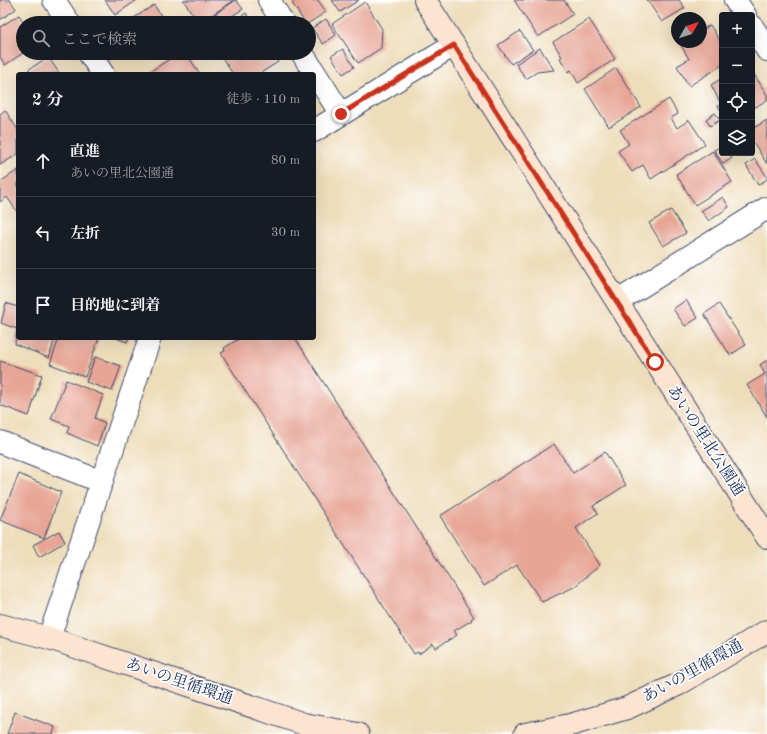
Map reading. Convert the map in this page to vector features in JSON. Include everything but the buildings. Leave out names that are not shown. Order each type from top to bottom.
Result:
[{"type":"street","points":[[54,0],[65,16]]},
{"type":"street","points":[[269,0],[279,16]]},
{"type":"street","name":"あいの里北公園通","points":[[425,0],[767,537]]},
{"type":"street","points":[[735,0],[743,12]]},
{"type":"street","points":[[755,31],[767,50]]},
{"type":"street","points":[[316,130],[454,45]]},
{"type":"street","points":[[94,60],[102,72]]},
{"type":"street","points":[[306,60],[314,72]]},
{"type":"street","points":[[316,75],[341,114]]},
{"type":"street","points":[[618,301],[767,208]]},
{"type":"street","points":[[49,638],[149,340]]},
{"type":"street","points":[[0,442],[102,482]]},
{"type":"street","name":"あいの里循環通","points":[[0,625],[49,638],[304,724],[358,734]]},
{"type":"street","name":"あいの里循環通","points":[[525,734],[570,725],[626,708],[679,684],[767,631]]},
{"type":"route","points":[[341,114],[454,45],[618,301],[655,362]]}]
